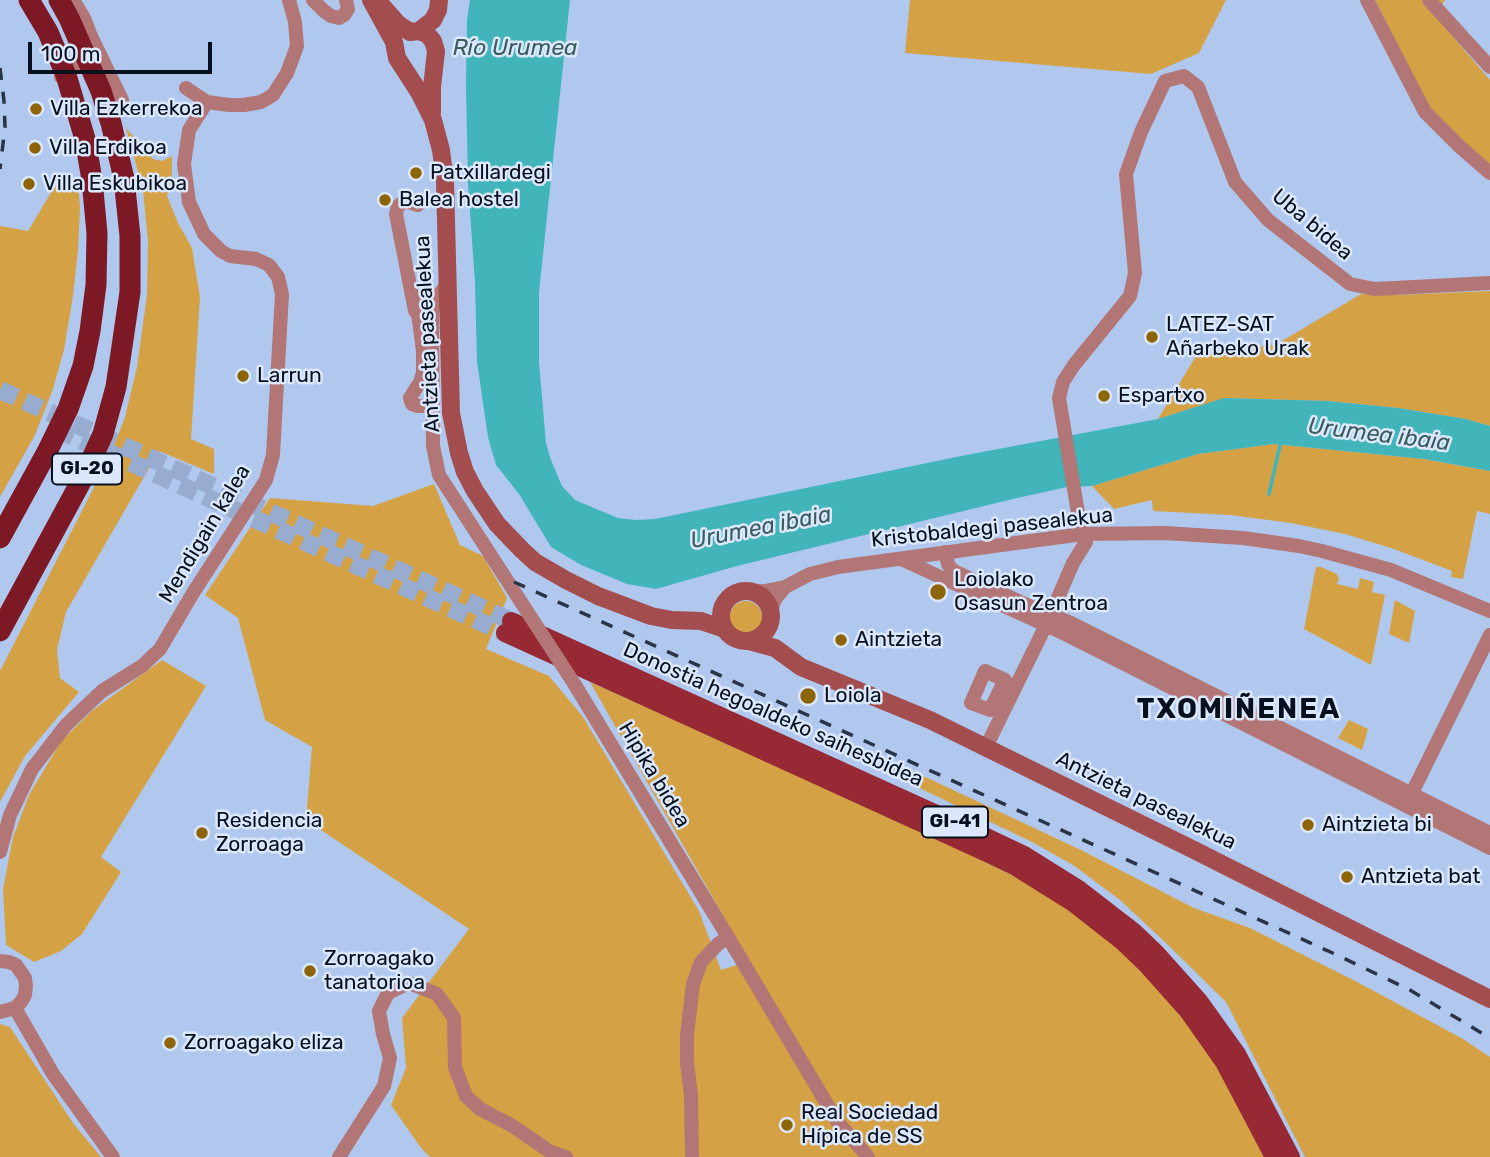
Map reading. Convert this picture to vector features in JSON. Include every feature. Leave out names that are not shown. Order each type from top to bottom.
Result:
[{"type":"highway","name":"GI-20","points":[[0,538],[68,409],[83,366],[96,285],[97,233],[85,139],[66,75],[48,32],[29,0]]},
{"type":"highway","name":"GI-20","points":[[0,631],[84,476],[103,434],[116,387],[130,292],[130,236],[124,179],[111,123],[101,91],[69,18],[58,0]]},
{"type":"main road","points":[[371,0],[391,36],[397,58],[433,120]]},
{"type":"main road","points":[[379,0],[392,20],[414,32],[427,34],[433,41],[433,120]]},
{"type":"main road","points":[[396,48],[399,40],[428,26],[438,10],[439,0]]},
{"type":"main road","points":[[402,66],[419,71],[429,66],[435,56]]},
{"type":"main road","name":"Antzieta pasealekua","points":[[433,120],[444,174],[451,413],[465,472],[475,491],[509,538],[535,562],[574,584],[651,616],[692,620],[725,629]]},
{"type":"main road","points":[[692,620],[723,605],[738,593],[751,592],[765,601],[774,637],[782,653]]},
{"type":"main road","points":[[723,605],[721,617],[725,629],[733,637],[743,641],[755,639],[765,632],[770,616]]},
{"type":"main road","name":"Donostia hegoaldeko saihesbidea","points":[[1274,1157],[1224,1062],[1188,1010],[1123,942],[1072,902],[987,853],[508,627],[963,826],[1024,855],[1080,890],[1156,953],[1199,1001],[1237,1054],[1291,1157]]},
{"type":"main road","name":"Antzieta pasealekua","points":[[749,641],[767,645],[801,667],[890,702],[986,747],[1489,998]]},
{"type":"street","points":[[74,0],[121,100]]},
{"type":"street","points":[[186,88],[207,102],[229,105],[261,102],[273,95],[297,46],[295,22],[289,0]]},
{"type":"street","points":[[313,0],[331,16],[339,18],[348,9],[346,0]]},
{"type":"street","points":[[1367,0],[1425,112],[1460,148],[1490,173]]},
{"type":"street","points":[[1429,0],[1490,67]]},
{"type":"street","points":[[59,79],[85,58],[91,36]]},
{"type":"street","name":"Uba bidea","points":[[1081,527],[1059,398],[1063,382],[1074,365],[1130,296],[1135,273],[1126,174],[1141,132],[1165,80],[1184,76],[1198,87],[1235,182],[1268,220],[1350,284],[1375,289],[1490,283]]},
{"type":"street","name":"Mendigain kalea","points":[[0,852],[10,815],[32,769],[66,725],[93,699],[142,666],[160,649],[266,480],[273,455],[282,294],[278,277],[269,265],[256,259],[230,256],[221,251],[204,234],[189,202],[184,164],[189,130],[207,102]]},
{"type":"street","points":[[418,205],[405,201],[398,206],[396,214],[423,363],[409,390],[410,398],[412,404],[432,406]]},
{"type":"street","points":[[406,215],[423,363],[420,382],[410,398]]},
{"type":"street","name":"Hipika bidea","points":[[447,284],[435,300],[432,311],[433,446],[439,475],[575,685],[837,1121],[868,1157]]},
{"type":"street","points":[[986,747],[1049,620],[1073,563],[1086,542],[1081,527]]},
{"type":"street","name":"Kristobaldegi pasealekua","points":[[751,592],[785,587],[824,570],[1054,537],[1081,527],[1243,538],[1299,546],[1391,570],[1490,611]]},
{"type":"street","points":[[1054,537],[1065,542],[1073,563]]},
{"type":"street","points":[[945,552],[952,570],[1490,848]]},
{"type":"street","points":[[900,558],[1049,620],[1071,623],[1490,832]]},
{"type":"street","points":[[770,616],[776,598],[785,587]]},
{"type":"street","points":[[1412,793],[1490,635]]},
{"type":"street","points":[[692,1157],[687,1035],[693,984],[701,962],[728,937]]},
{"type":"street","points":[[0,949],[4,961],[16,965],[21,971],[26,986],[21,1002],[15,1008],[0,1012]]},
{"type":"street","points":[[339,1157],[384,1086],[390,1058],[379,1011],[388,993],[409,983],[437,994],[454,1018],[455,1067],[466,1097],[480,1109],[496,1115],[550,1151],[566,1157]]},
{"type":"street","points":[[15,1008],[53,1074],[113,1157]]},
{"type":"shaded area","points":[[910,0],[1226,0],[1199,53],[1151,74],[905,53]]},
{"type":"shaded area","points":[[1375,0],[1445,0],[1435,16],[1490,80],[1490,167],[1429,107]]},
{"type":"shaded area","points":[[126,128],[153,159],[162,161],[172,156],[172,174],[167,196],[192,248],[200,297],[191,439],[214,449],[214,474],[159,451],[66,612],[57,650],[60,678],[79,692],[25,756],[0,802],[0,671],[109,458],[125,417],[137,367],[147,295],[148,241],[143,190]]},
{"type":"shaded area","points":[[78,182],[78,250],[64,350],[53,389],[35,435],[0,497],[0,226],[28,231],[55,186]]},
{"type":"shaded area","points":[[1490,291],[1490,426],[1466,419],[1398,408],[1328,401],[1225,398],[1158,419],[1196,356],[1277,344],[1361,294]]},
{"type":"shaded area","points":[[1274,444],[1424,459],[1490,471],[1490,514],[1477,511],[1463,579],[1451,577],[1452,571],[1394,549],[1345,534],[1291,523],[1230,515],[1153,511],[1152,500],[1114,509],[1092,486],[1198,454]]},
{"type":"shaded area","points":[[434,484],[460,545],[483,556],[507,598],[486,649],[549,676],[583,717],[699,911],[721,970],[749,961],[590,682],[901,821],[1010,874],[1063,905],[1107,938],[1145,973],[1212,1053],[1269,1157],[430,1157],[391,1105],[406,1068],[402,1018],[469,929],[306,820],[312,747],[265,720],[238,618],[205,595],[270,498],[373,506]]},
{"type":"shaded area","points":[[1316,567],[1337,574],[1337,584],[1358,589],[1360,578],[1374,582],[1372,592],[1385,595],[1371,665],[1304,629]]},
{"type":"shaded area","points":[[1395,600],[1415,611],[1409,643],[1389,634]]},
{"type":"shaded area","points":[[746,601],[758,605],[762,617],[758,629],[746,633],[734,629],[730,617],[734,605]]},
{"type":"shaded area","points":[[162,660],[206,686],[101,857],[121,872],[82,934],[61,951],[34,962],[6,945],[3,889],[13,837],[29,795],[62,740],[93,710]]},
{"type":"shaded area","points":[[1349,720],[1368,729],[1362,750],[1338,738]]},
{"type":"shaded area","points":[[887,759],[1081,850],[1194,908],[1250,928],[1463,1039],[1490,1057],[1490,1157],[1305,1157],[1226,1002],[1167,944],[1120,900],[1073,865],[1032,842],[882,770]]},
{"type":"shaded area","points":[[0,1024],[10,1027],[73,1123],[101,1157],[0,1157]]},
{"type":"water","name":"Río Urumea","points":[[470,0],[570,0],[539,292],[539,363],[546,443],[562,486],[575,500],[618,518],[655,519],[966,455],[1158,419],[1224,398],[1328,401],[1398,408],[1466,419],[1490,426],[1490,471],[1424,459],[1274,444],[1198,454],[1092,486],[1067,487],[1013,499],[737,566],[656,589],[627,584],[581,565],[551,547],[519,494],[496,465],[488,437],[477,362],[468,184],[466,85]]},
{"type":"waterway","points":[[1269,494],[1281,441]]},
{"type":"tunnel","points":[[0,390],[511,621]]},
{"type":"tunnel","points":[[57,429],[505,633]]},
{"type":"railway","points":[[0,68],[5,127],[0,169]]},
{"type":"railway","points":[[514,582],[1337,955],[1410,990],[1490,1038]]},
{"type":"place","name":"Villa Ezkerrekoa","points":[[36,109]]},
{"type":"place","name":"Villa Erdikoa","points":[[35,148]]},
{"type":"place","name":"Patxillardegi","points":[[416,173]]},
{"type":"place","name":"Villa Eskubikoa","points":[[29,184]]},
{"type":"place","name":"Balea hostel","points":[[385,200]]},
{"type":"place","name":"LATEZ-SAT Añarbeko Urak","points":[[1152,337]]},
{"type":"place","name":"Larrun","points":[[243,376]]},
{"type":"place","name":"Espartxo","points":[[1104,396]]},
{"type":"place","name":"Loiolako Osasun Zentroa","points":[[938,592]]},
{"type":"place","name":"Aintzieta","points":[[841,640]]},
{"type":"place","name":"Loiola","points":[[808,696]]},
{"type":"place","name":"Aintzieta bi","points":[[1308,825]]},
{"type":"place","name":"Residencia Zorroaga","points":[[202,833]]},
{"type":"place","name":"Antzieta bat","points":[[1347,877]]},
{"type":"place","name":"Zorroagako tanatorioa","points":[[310,971]]},
{"type":"place","name":"Zorroagako eliza","points":[[170,1043]]},
{"type":"place","name":"Real Sociedad Hípica de SS","points":[[787,1125]]},
{"type":"district","name":"TXOMIÑENEA","points":[[1239,710]]},
{"type":"water label","name":"Urumea ibaia","points":[[1379,435]]},
{"type":"water label","name":"Urumea ibaia","points":[[761,528]]}]
